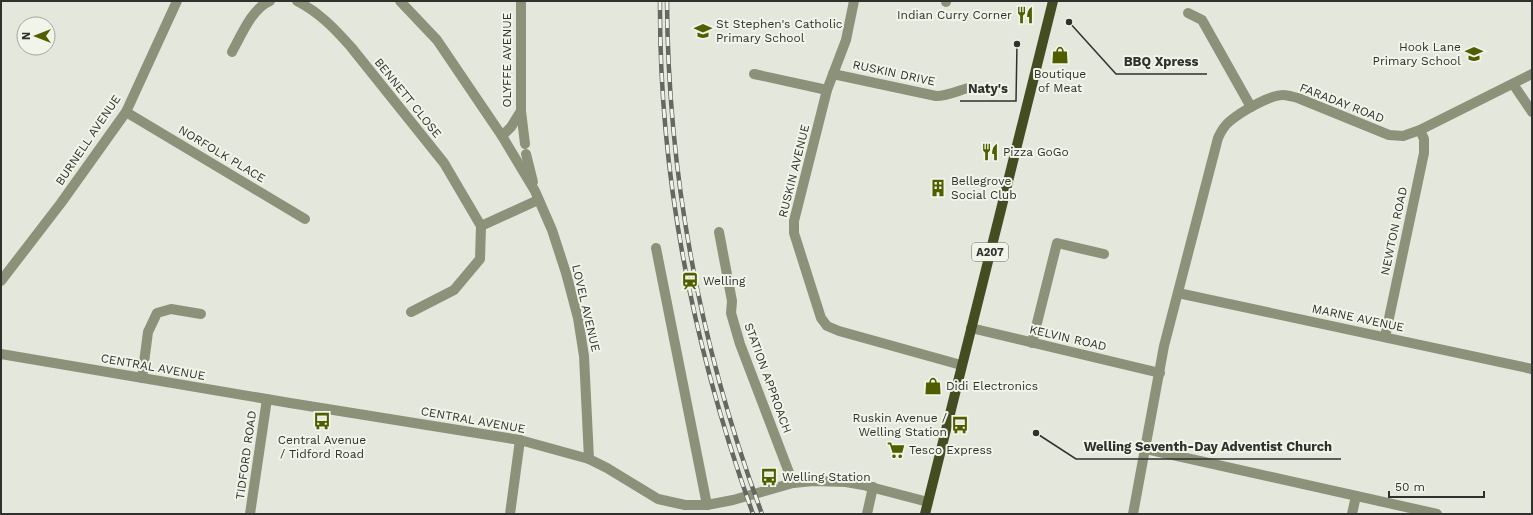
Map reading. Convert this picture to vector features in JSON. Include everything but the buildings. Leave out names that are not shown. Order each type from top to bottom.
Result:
[{"type":"main road","name":"A207","points":[[925,514],[1053,1]]},
{"type":"street","name":"BURNELL AVENUE","points":[[1,281],[61,203],[126,112],[177,1]]},
{"type":"street","points":[[232,52],[251,18],[270,1]]},
{"type":"street","name":"BENNETT CLOSE","points":[[297,1],[316,12],[356,53],[444,163],[481,226]]},
{"type":"street","name":"LOVEL AVENUE","points":[[400,1],[437,40],[502,136],[536,195],[552,230],[566,273],[578,318],[584,356],[589,459]]},
{"type":"street","name":"OLYFFE AVENUE","points":[[502,136],[511,127],[521,111],[521,1]]},
{"type":"street","name":"RUSKIN AVENUE","points":[[854,1],[846,40],[827,90],[794,221],[794,233],[821,318],[827,326],[832,329],[961,365]]},
{"type":"street","points":[[1188,12],[1202,20],[1251,107]]},
{"type":"street","points":[[754,74],[827,90]]},
{"type":"street","name":"RUSKIN DRIVE","points":[[833,74],[936,96],[951,94],[962,89],[972,87]]},
{"type":"street","name":"FARADAY ROAD","points":[[1133,514],[1164,346],[1218,138],[1222,129],[1231,120],[1251,107],[1272,97],[1282,95],[1298,98],[1390,135],[1403,136],[1420,130],[1532,74]]},
{"type":"street","points":[[1513,84],[1532,112]]},
{"type":"street","points":[[521,111],[525,144]]},
{"type":"street","name":"NORFOLK PLACE","points":[[126,112],[305,219]]},
{"type":"street","name":"NEWTON ROAD","points":[[1385,337],[1424,153],[1424,139],[1420,130]]},
{"type":"street","name":"LOVEL AVENUE","points":[[526,154],[536,195]]},
{"type":"street","points":[[411,312],[454,290],[480,259],[481,226],[536,195]]},
{"type":"street","name":"STATION APPROACH","points":[[719,232],[732,301],[731,313],[734,326],[793,483]]},
{"type":"street","points":[[1032,342],[1057,243],[1104,254]]},
{"type":"street","points":[[656,248],[707,504]]},
{"type":"street","name":"MARNE AVENUE","points":[[1178,293],[1532,369]]},
{"type":"street","points":[[142,378],[148,332],[157,313],[171,309],[201,314]]},
{"type":"street","name":"KELVIN ROAD","points":[[971,328],[1160,373]]},
{"type":"street","name":"CENTRAL AVENUE","points":[[1,354],[520,440],[589,459],[607,468],[658,499],[685,505],[707,504],[733,500],[793,483],[837,482],[873,487],[928,502]]},
{"type":"street","name":"TIDFORD ROAD","points":[[250,514],[267,399]]},
{"type":"street","points":[[510,514],[520,440]]},
{"type":"street","points":[[1146,449],[1437,514]]},
{"type":"street","points":[[867,514],[873,487]]},
{"type":"street","points":[[1352,514],[1356,496]]},
{"type":"railway","points":[[660,1],[661,66],[666,132],[673,197],[684,261],[697,325],[713,389],[753,514]]},
{"type":"railway","points":[[667,1],[669,67],[674,132],[681,197],[692,262],[705,326],[722,389],[740,452],[762,514]]},
{"type":"place","name":"Indian Curry Corner","points":[[1025,15]]},
{"type":"place","name":"BBQ Xpress","points":[[1069,22]]},
{"type":"place","name":"St Stephen's Catholic Primary School","points":[[703,31]]},
{"type":"place","name":"Naty's","points":[[1017,44]]},
{"type":"place","name":"Hook Lane Primary School","points":[[1474,54]]},
{"type":"place","name":"Boutique of Meat","points":[[1060,55]]},
{"type":"place","name":"Pizza GoGo","points":[[990,152]]},
{"type":"place","name":"Bellegrove Social Club","points":[[938,188]]},
{"type":"place","name":"Welling","points":[[690,281]]},
{"type":"place","name":"Didi Electronics","points":[[933,386]]},
{"type":"place","name":"Central Avenue / Tidford Road","points":[[322,421]]},
{"type":"place","name":"Ruskin Avenue / Welling Station","points":[[960,425]]},
{"type":"place","name":"Welling Seventh-Day Adventist Church","points":[[1036,433]]},
{"type":"place","name":"Tesco Express","points":[[896,450]]},
{"type":"place","name":"Welling Station","points":[[769,477]]}]
